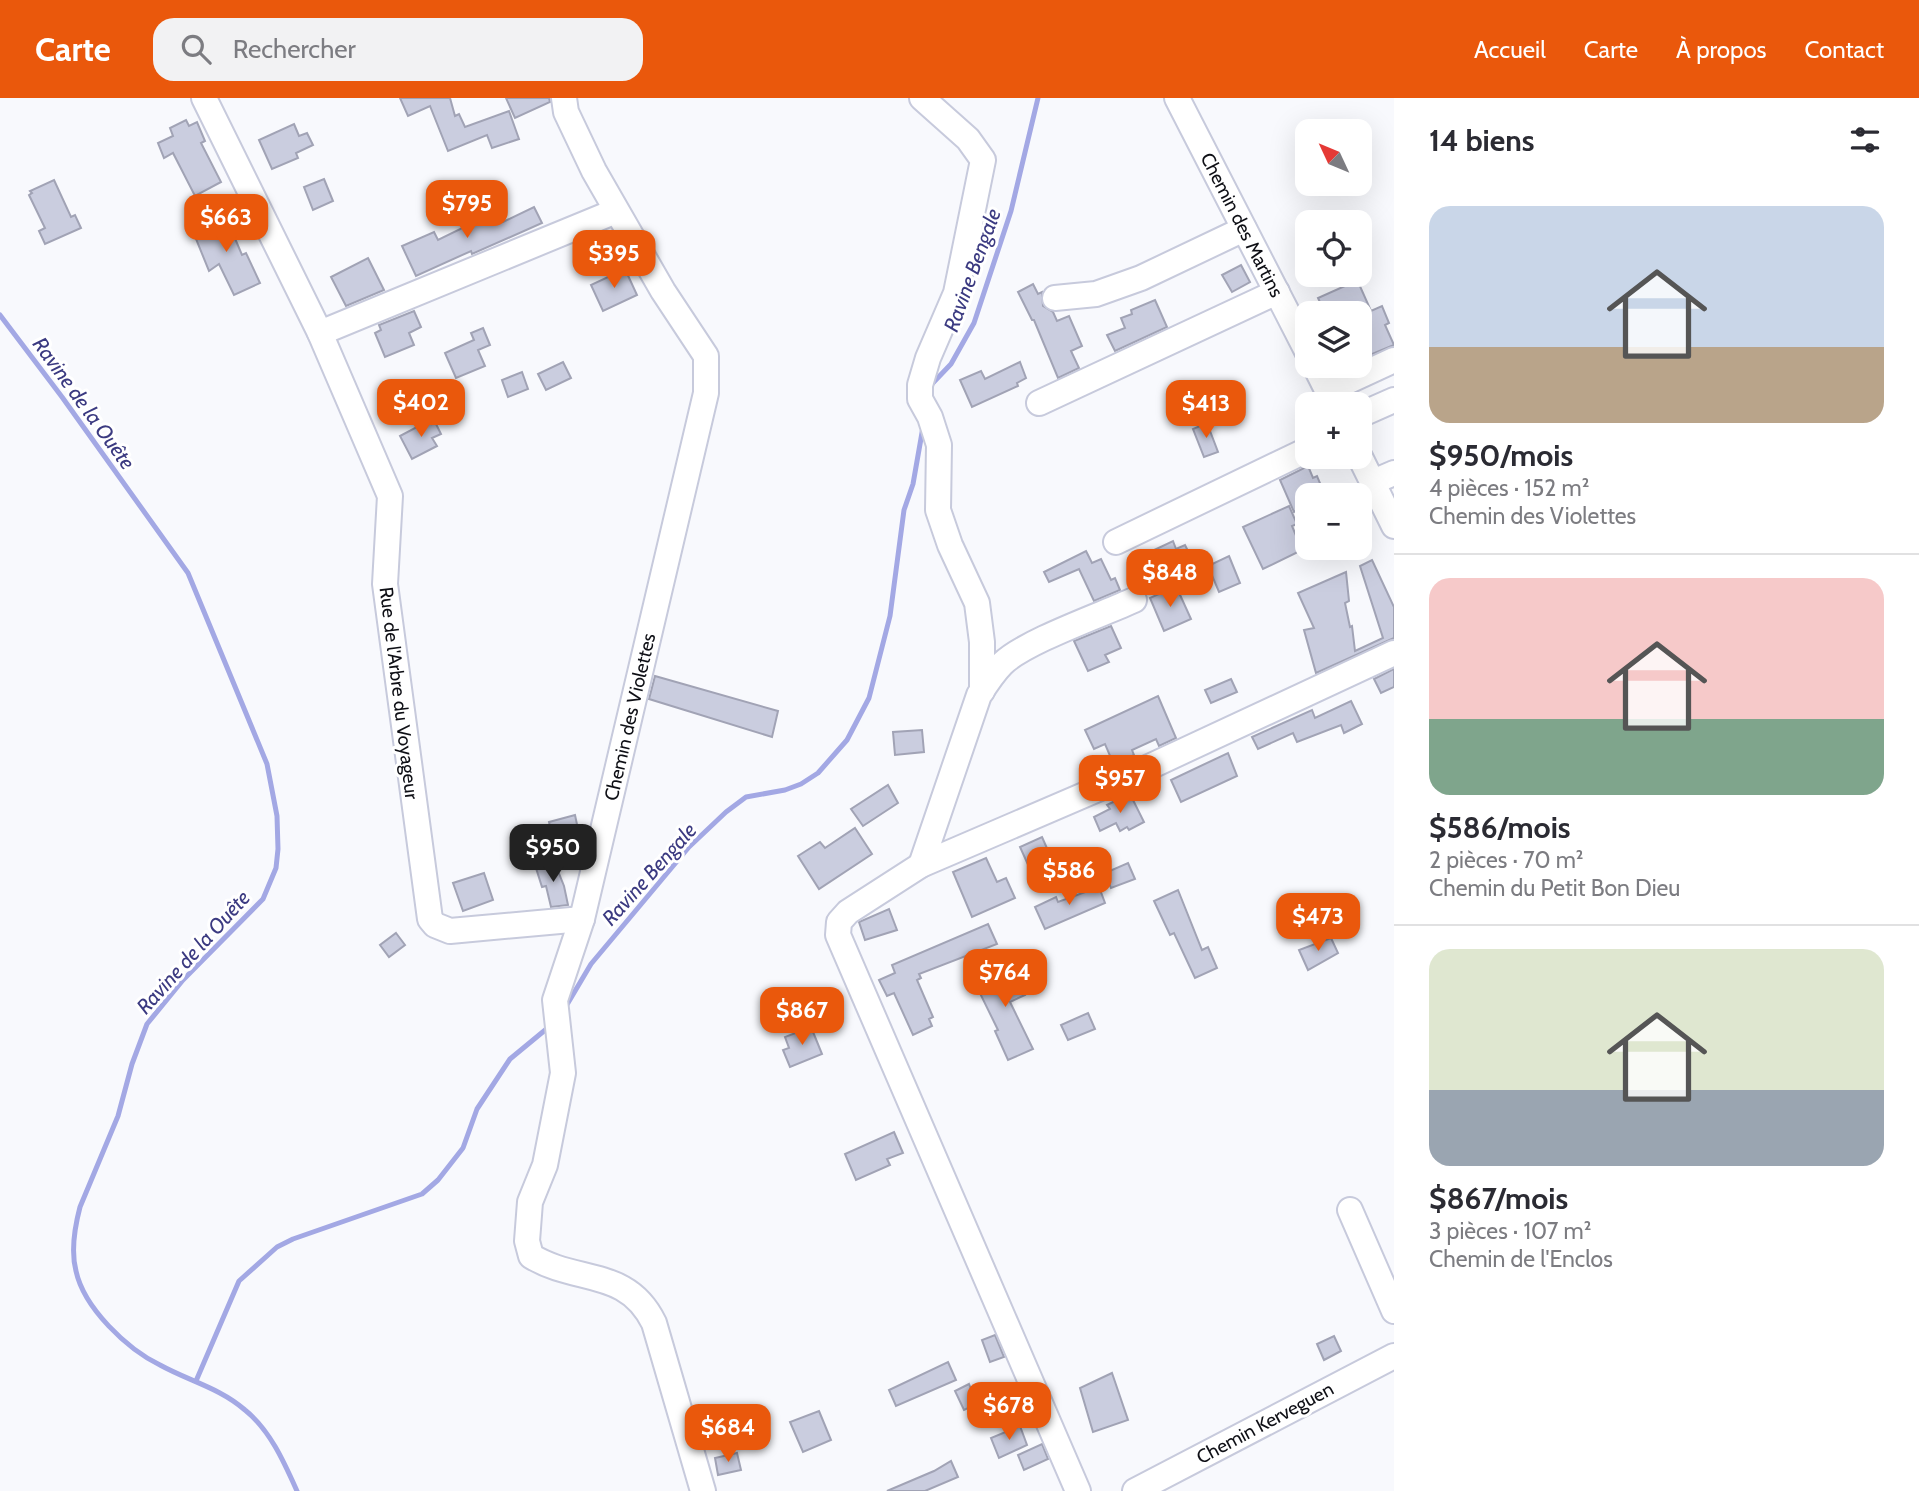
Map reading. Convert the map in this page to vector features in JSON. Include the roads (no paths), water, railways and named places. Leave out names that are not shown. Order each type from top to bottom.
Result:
[{"type":"street","name":"Rue de l'Arbre du Voyageur","points":[[204,98],[320,334],[390,496],[385,584],[430,919],[435,925],[450,931],[582,919]]},
{"type":"street","name":"Chemin des Violettes","points":[[564,98],[566,112],[593,171],[663,290],[706,356],[706,393],[582,919],[555,1000],[563,1073],[545,1165],[530,1202],[527,1241],[531,1256],[544,1264],[625,1288],[646,1308],[654,1323],[703,1491]]},
{"type":"street","points":[[922,98],[968,139],[983,160],[956,293],[928,358],[920,385],[920,399],[930,417],[939,445],[938,510],[950,545],[977,603],[982,642],[982,691]]},
{"type":"street","name":"Chemin des Martins","points":[[1177,98],[1295,328]]},
{"type":"street","points":[[320,334],[616,211]]},
{"type":"street","points":[[1055,298],[1096,294],[1141,278],[1244,229]]},
{"type":"street","points":[[1039,403],[1277,292]]},
{"type":"street","points":[[1341,392],[1394,360]]},
{"type":"street","points":[[1372,410],[1394,400]]},
{"type":"street","points":[[1116,542],[1295,456]]},
{"type":"street","points":[[1383,478],[1394,526]]},
{"type":"street","points":[[921,864],[982,691],[1003,663],[1027,648],[1134,600]]},
{"type":"street","points":[[1078,1491],[838,935],[839,922],[848,912],[921,864],[1147,768],[1394,653]]},
{"type":"street","points":[[1350,1210],[1394,1311]]},
{"type":"street","name":"Chemin Kerveguen","points":[[1135,1491],[1394,1356]]},
{"type":"waterway","name":"Ravine Bengale","points":[[930,386],[951,364],[974,323],[1011,211],[1038,98]]},
{"type":"waterway","name":"Ravine de la Ouête","points":[[0,315],[188,573],[267,764],[277,816],[276,868],[263,899],[183,980],[147,1024],[132,1064],[118,1116],[80,1207],[74,1239],[76,1271],[97,1313],[134,1349],[160,1365],[215,1390],[254,1418],[276,1447],[297,1491]]},
{"type":"waterway","name":"Ravine Bengale","points":[[565,1008],[591,964],[689,847],[746,797],[785,790],[818,773],[847,740],[869,698],[890,616],[904,510],[913,484],[923,427]]},
{"type":"waterway","name":"Ravine Bengale","points":[[196,1381],[239,1281],[277,1247],[293,1239],[422,1194],[438,1180],[463,1148],[477,1109],[510,1059],[550,1026]]}]
